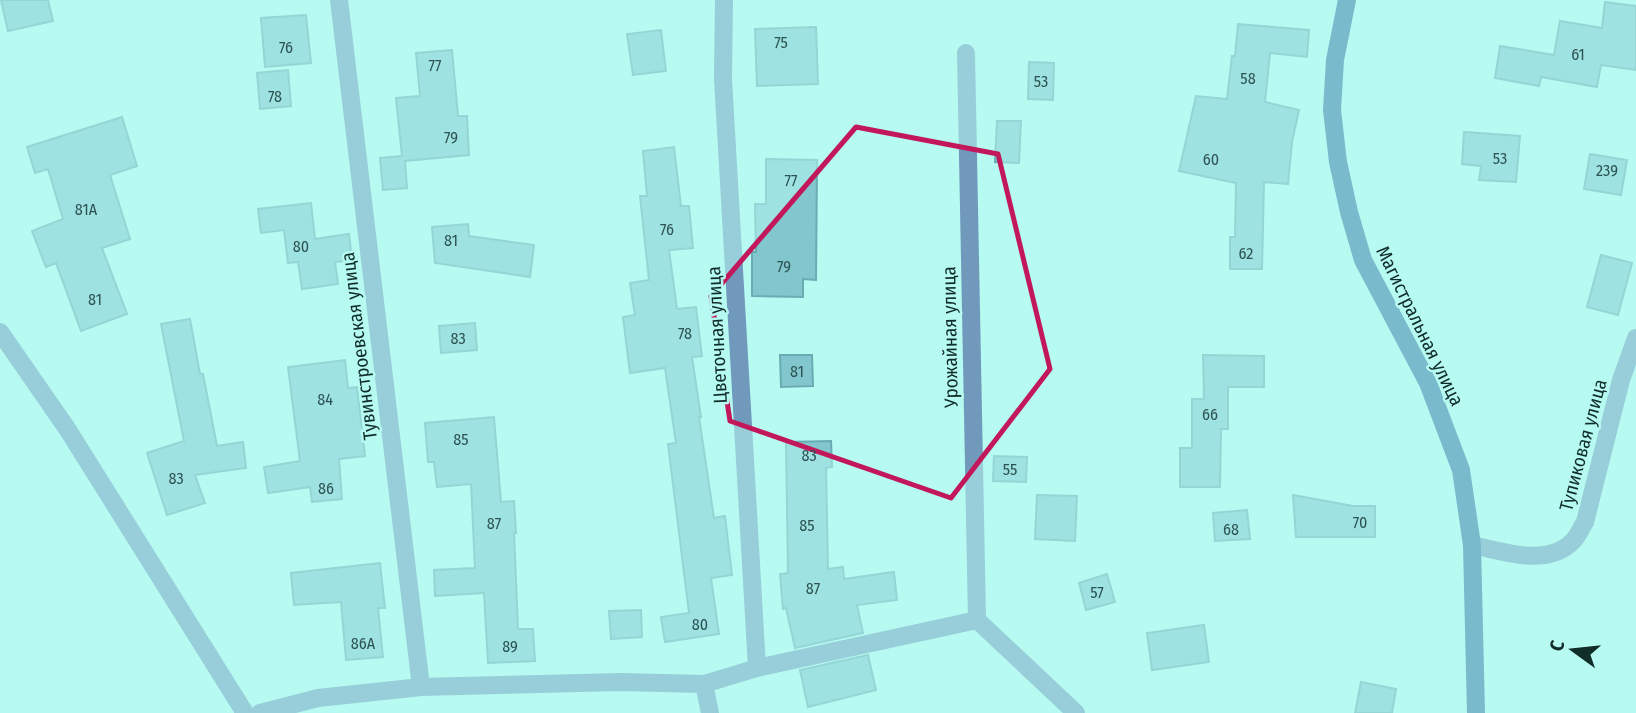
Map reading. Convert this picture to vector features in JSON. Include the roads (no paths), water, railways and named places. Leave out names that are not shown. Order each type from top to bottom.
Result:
[{"type":"street","name":"Тувинстроевская улица","points":[[339,0],[421,687]]},
{"type":"street","name":"Цветочная улица","points":[[724,0],[723,79],[757,668]]},
{"type":"street","name":"Магистральная улица","points":[[1347,0],[1335,60],[1332,110],[1338,162],[1363,260],[1428,383],[1461,470],[1472,545],[1476,713]]},
{"type":"street","name":"Урожайная улица","points":[[966,53],[976,620]]},
{"type":"street","points":[[0,332],[68,430],[245,713]]},
{"type":"street","name":"Тупиковая улица","points":[[1472,545],[1528,556],[1552,554],[1573,542],[1585,522],[1629,383],[1636,338]]},
{"type":"street","points":[[260,713],[318,698],[421,687],[621,682],[705,684],[757,668],[976,620],[1076,713]]},
{"type":"street","points":[[705,684],[710,713]]}]
